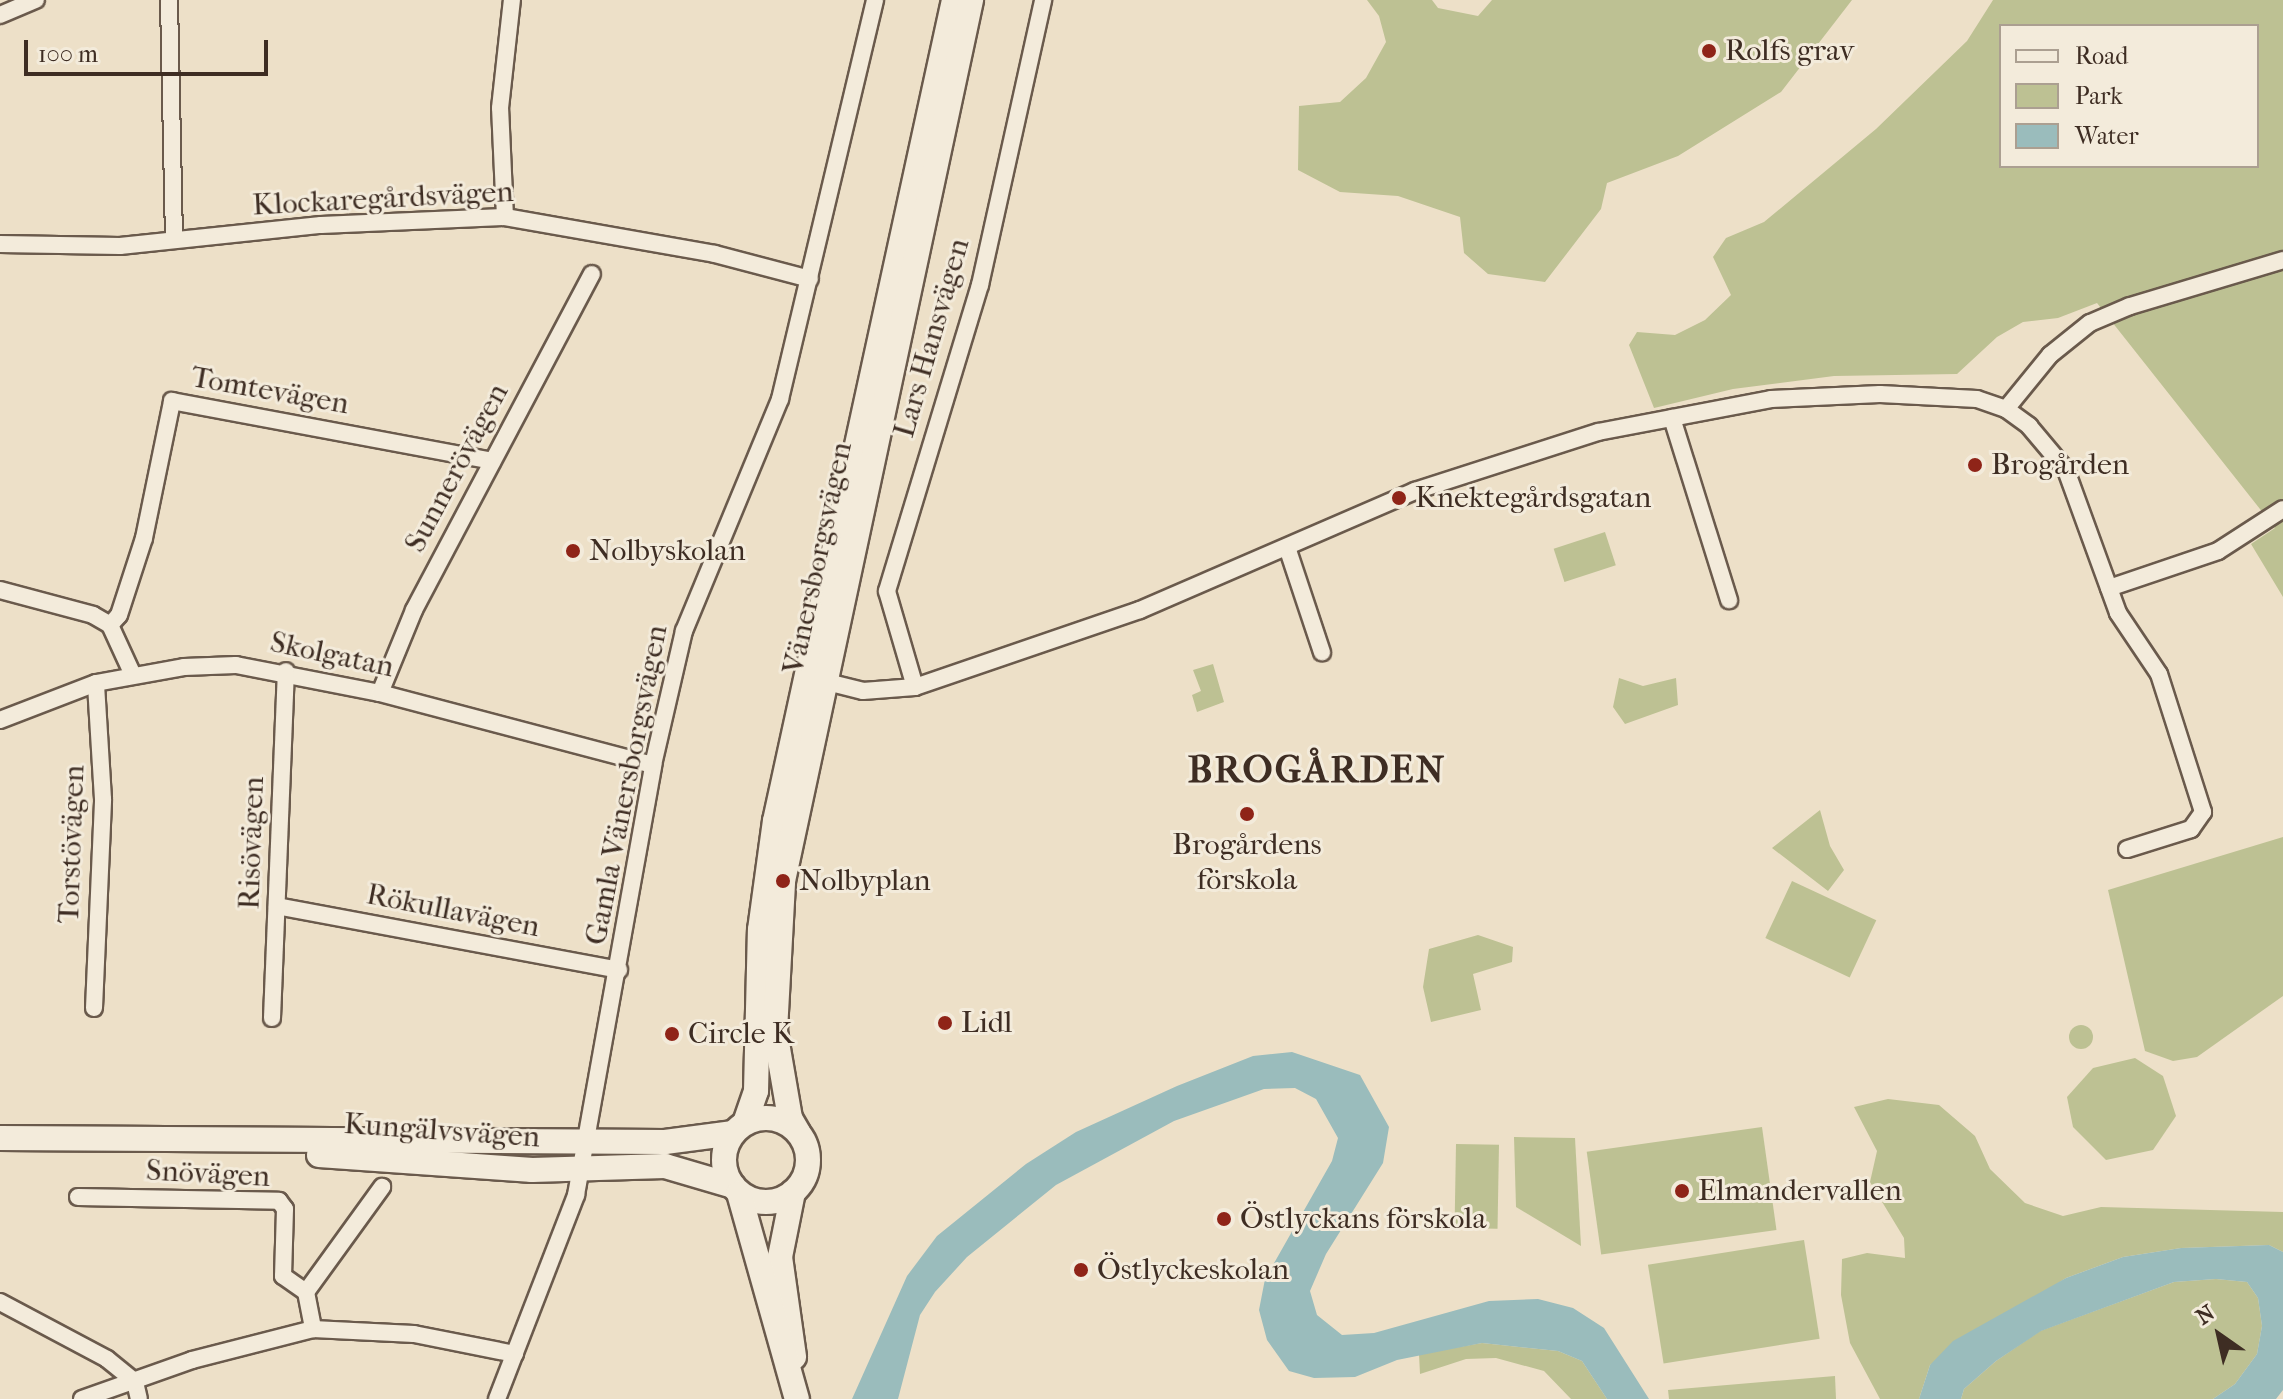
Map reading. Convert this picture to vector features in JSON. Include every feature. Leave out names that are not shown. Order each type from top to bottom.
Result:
[{"type":"main road","name":"Vänersborgsvägen","points":[[798,1132],[790,1118],[775,1031],[777,947],[788,853],[815,679],[954,0]]},
{"type":"main road","name":"Vänersborgsvägen","points":[[739,1128],[756,1091],[765,876],[815,679],[971,0]]},
{"type":"main road","points":[[773,1118],[798,1132],[808,1161],[793,1192],[780,1257],[798,1399],[736,1189],[724,1165],[739,1128],[773,1118]]},
{"type":"main road","name":"Kungälvsvägen","points":[[145,1142],[587,1139],[665,1142],[739,1128]]},
{"type":"main road","name":"Kungälvsvägen","points":[[0,1138],[145,1142],[582,1169],[665,1166],[736,1189]]},
{"type":"main road","points":[[736,1189],[766,1202],[793,1192]]},
{"type":"street","points":[[0,15],[36,0]]},
{"type":"street","points":[[169,0],[174,239]]},
{"type":"street","points":[[505,217],[500,108],[512,0]]},
{"type":"street","name":"Gamla Vänersborgsvägen","points":[[497,1399],[582,1169],[653,765],[684,631],[764,447],[810,279],[875,0]]},
{"type":"street","name":"Lars Hansvägen","points":[[915,687],[887,591],[980,285],[1043,0]]},
{"type":"street","name":"Klockaregårdsvägen","points":[[0,244],[120,246],[321,225],[505,217],[715,254],[810,279]]},
{"type":"street","points":[[2006,409],[2050,355],[2090,323],[2130,306],[2283,260]]},
{"type":"street","name":"Sunnerövägen","points":[[380,693],[414,610],[592,274]]},
{"type":"street","points":[[815,679],[863,691],[915,687],[1140,610],[1407,494],[1513,457],[1672,418],[1771,399],[1880,394],[1945,395],[2006,409],[2029,426],[2066,470],[2128,633],[2159,674],[2203,812],[2191,829],[2127,849]]},
{"type":"street","name":"Tomtevägen","points":[[110,625],[144,538],[172,401],[492,461]]},
{"type":"street","points":[[1672,418],[1729,600]]},
{"type":"street","points":[[2109,588],[2218,551],[2283,509]]},
{"type":"street","points":[[1287,547],[1322,652]]},
{"type":"street","points":[[0,590],[93,615],[110,625],[133,675]]},
{"type":"street","name":"Skolgatan","points":[[0,720],[96,683],[133,675],[236,665],[286,671],[380,693],[653,765]]},
{"type":"street","name":"Risövägen","points":[[272,1018],[286,671]]},
{"type":"street","name":"Torstövägen","points":[[94,1008],[103,739],[96,683]]},
{"type":"street","name":"Rökullavägen","points":[[277,906],[619,970]]},
{"type":"street","points":[[306,1292],[382,1187]]},
{"type":"street","name":"Snövägen","points":[[78,1197],[279,1201],[285,1209],[283,1276],[306,1292],[313,1329]]},
{"type":"street","points":[[0,1302],[107,1359],[135,1382],[139,1399]]},
{"type":"street","points":[[82,1399],[192,1360],[313,1329],[414,1334],[515,1354]]},
{"type":"green space","points":[[1367,0],[1432,0],[1438,8],[1478,16],[1492,0],[1852,0],[1781,92],[1678,156],[1607,183],[1601,209],[1545,282],[1488,274],[1464,253],[1460,217],[1398,196],[1340,192],[1298,170],[1299,106],[1340,102],[1366,78],[1386,42],[1379,16]]},
{"type":"green space","points":[[1993,0],[2283,0],[2283,597],[2251,544],[2275,528],[2097,303],[2058,318],[2023,322],[1997,337],[1957,374],[1834,376],[1733,389],[1654,408],[1629,345],[1637,332],[1675,335],[1705,320],[1731,295],[1713,257],[1726,238],[1764,222],[1876,129],[1967,41]]},
{"type":"green space","points":[[1605,532],[1616,565],[1564,582],[1554,549]]},
{"type":"green space","points":[[1213,664],[1224,702],[1197,712],[1192,695],[1201,691],[1193,670]]},
{"type":"green space","points":[[1619,678],[1643,686],[1676,678],[1678,705],[1625,724],[1613,707]]},
{"type":"green space","points":[[1820,810],[1830,846],[1844,870],[1828,891],[1772,848]]},
{"type":"green space","points":[[2283,837],[2283,996],[2197,1057],[2173,1061],[2145,1051],[2108,890]]},
{"type":"green space","points":[[1792,881],[1876,920],[1850,977],[1765,938]]},
{"type":"green space","points":[[1478,935],[1513,947],[1512,962],[1473,974],[1481,1010],[1431,1022],[1423,987],[1429,949]]},
{"type":"green space","points":[[2081,1025],[2092,1032],[2093,1037],[2086,1048],[2081,1049],[2070,1042],[2069,1037],[2076,1026]]},
{"type":"green space","points":[[2135,1058],[2163,1076],[2176,1116],[2153,1150],[2106,1160],[2073,1127],[2067,1097],[2093,1068]]},
{"type":"green space","points":[[1888,1099],[1939,1105],[1975,1136],[1990,1169],[2025,1203],[2063,1216],[2101,1207],[2283,1212],[2283,1252],[2269,1245],[2181,1248],[2123,1257],[2066,1278],[1930,1365],[1919,1399],[1880,1399],[1850,1343],[1841,1295],[1842,1259],[1867,1253],[1905,1258],[1904,1238],[1870,1182],[1877,1151],[1854,1107]]},
{"type":"green space","name":"Elmandervallen","points":[[1762,1127],[1776,1230],[1601,1255],[1587,1152]]},
{"type":"green space","points":[[1514,1137],[1575,1138],[1581,1246],[1516,1207]]},
{"type":"green space","points":[[1456,1144],[1499,1145],[1498,1229],[1455,1228]]},
{"type":"green space","points":[[1804,1240],[1820,1339],[1664,1363],[1648,1265]]},
{"type":"green space","points":[[2216,1279],[2247,1282],[2258,1298],[2262,1326],[2257,1354],[2235,1384],[2213,1399],[1961,1399],[1964,1389],[1996,1361],[2040,1331],[2174,1282]]},
{"type":"green space","points":[[1482,1343],[1558,1351],[1582,1361],[1607,1399],[1571,1399],[1544,1371],[1496,1358],[1466,1359],[1420,1374],[1419,1354]]},
{"type":"green space","points":[[1835,1376],[1836,1399],[1669,1399],[1668,1390]]},
{"type":"water","points":[[1292,1052],[1360,1075],[1389,1127],[1383,1163],[1326,1254],[1310,1291],[1317,1315],[1342,1335],[1374,1333],[1489,1301],[1538,1299],[1573,1308],[1604,1328],[1649,1399],[1607,1399],[1582,1361],[1558,1351],[1482,1343],[1397,1360],[1355,1377],[1314,1378],[1289,1371],[1267,1340],[1259,1310],[1265,1279],[1332,1161],[1338,1138],[1316,1099],[1295,1088],[1264,1089],[1174,1121],[1056,1185],[967,1257],[935,1292],[920,1315],[898,1399],[852,1399],[907,1276],[937,1236],[1026,1164],[1076,1132],[1177,1086],[1253,1056]]},
{"type":"water","points":[[2269,1245],[2283,1252],[2283,1390],[2276,1399],[2213,1399],[2235,1384],[2257,1354],[2262,1326],[2258,1298],[2247,1282],[2216,1279],[2174,1282],[2041,1331],[1996,1361],[1964,1389],[1961,1399],[1919,1399],[1930,1365],[1953,1341],[2066,1278],[2123,1257],[2181,1248]]},
{"type":"place","name":"Rolfs grav","points":[[1709,51]]},
{"type":"place","name":"Brogården","points":[[1975,465]]},
{"type":"place","name":"Knektegårdsgatan","points":[[1399,498]]},
{"type":"place","name":"Nolbyskolan","points":[[573,551]]},
{"type":"place","name":"Brogårdens förskola","points":[[1247,814]]},
{"type":"place","name":"Nolbyplan","points":[[783,881]]},
{"type":"place","name":"Lidl","points":[[945,1023]]},
{"type":"place","name":"Circle K","points":[[672,1034]]},
{"type":"place","name":"Elmandervallen","points":[[1682,1191]]},
{"type":"place","name":"Östlyckans förskola","points":[[1224,1219]]},
{"type":"place","name":"Östlyckeskolan","points":[[1081,1270]]},
{"type":"district","name":"BROGÅRDEN","points":[[1317,770]]}]
